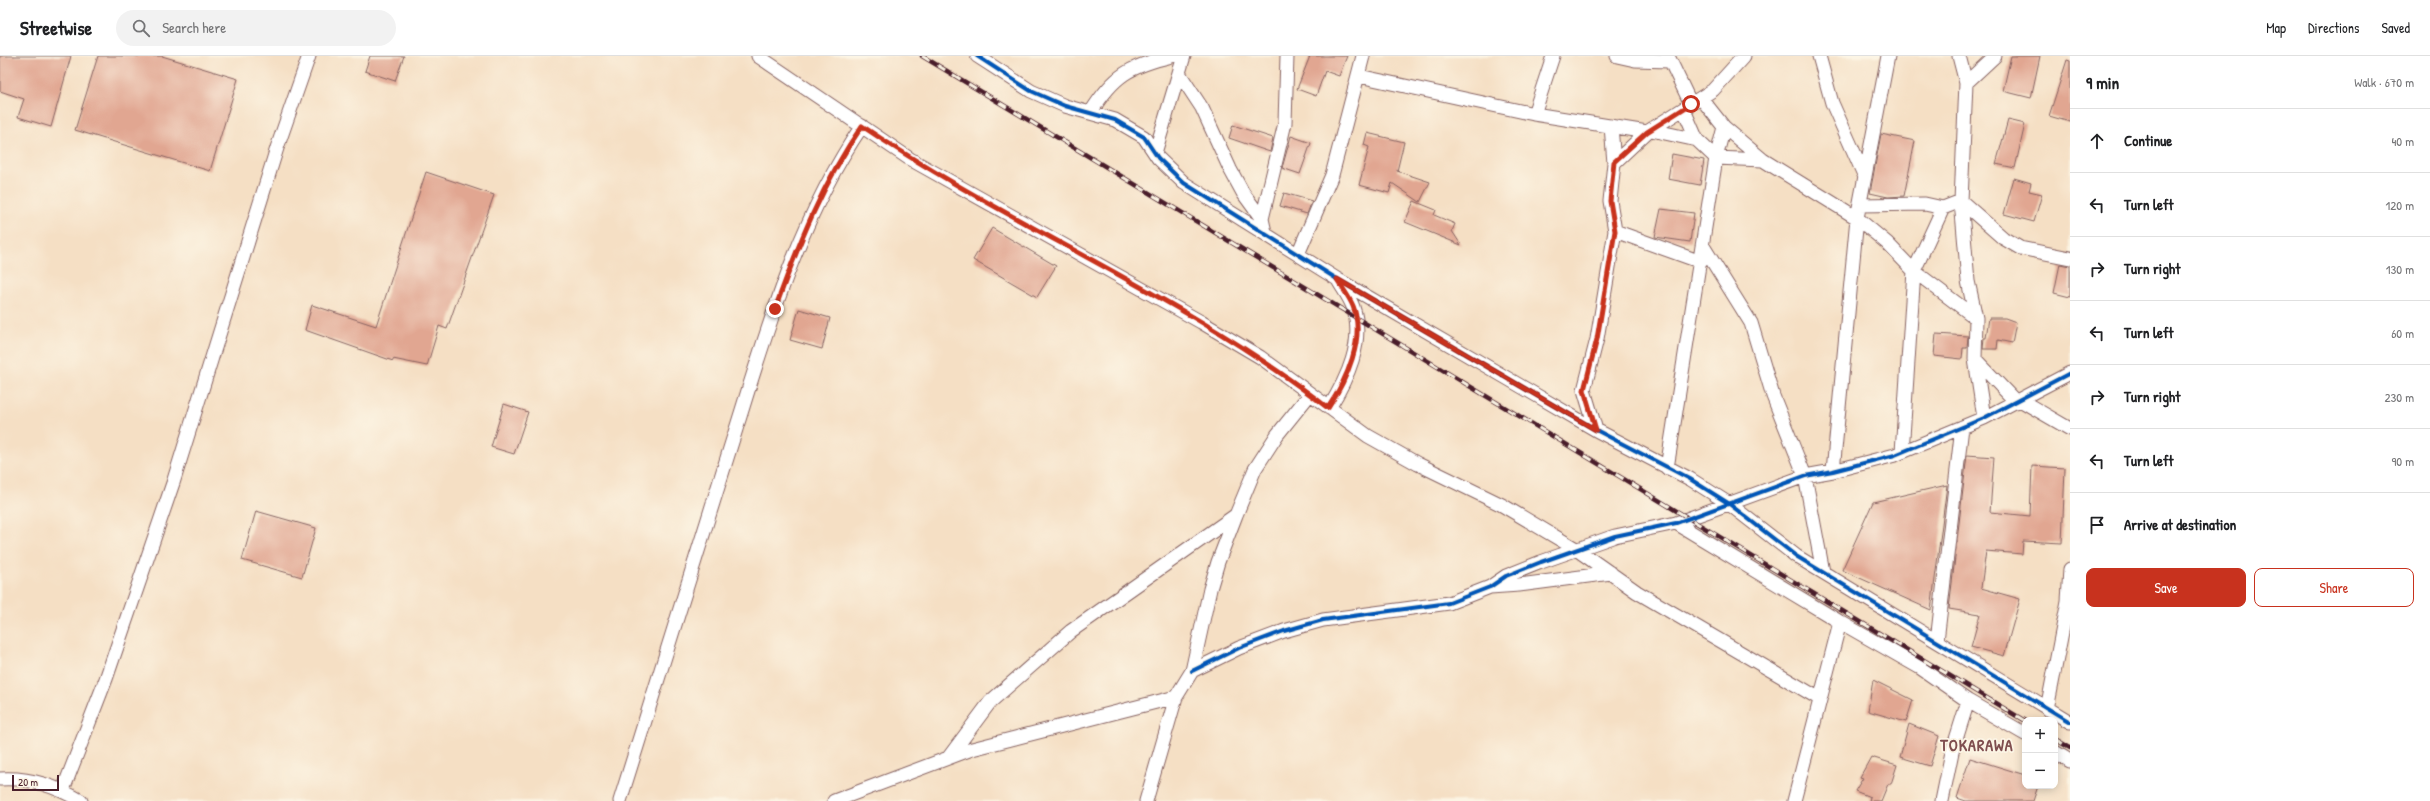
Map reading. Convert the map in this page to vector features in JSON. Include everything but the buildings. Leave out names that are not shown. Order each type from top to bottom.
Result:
[{"type":"street","points":[[63,790],[106,679],[174,484],[277,148],[309,56]]},
{"type":"street","points":[[758,56],[910,159],[1201,322],[1260,358],[1368,436],[1418,464],[1502,505],[1576,549],[1638,592],[1820,699]]},
{"type":"street","points":[[977,56],[1031,91],[1065,106],[1116,120],[1144,137],[1155,153],[1184,183],[1265,232],[1337,279],[1596,430],[1728,503],[1796,556],[2070,722]]},
{"type":"street","points":[[1090,112],[1103,92],[1120,75],[1140,65],[1172,56]]},
{"type":"street","points":[[1155,153],[1184,56]]},
{"type":"street","points":[[1262,219],[1285,123],[1287,56]]},
{"type":"street","points":[[1298,254],[1332,175],[1363,56]]},
{"type":"street","points":[[1534,114],[1552,56]]},
{"type":"street","points":[[1617,56],[1635,60],[1669,58],[1692,104],[1697,140]]},
{"type":"street","points":[[1614,162],[1649,131],[1713,90],[1744,56]]},
{"type":"street","points":[[1819,56],[1832,103],[1865,177]]},
{"type":"street","points":[[1833,471],[1859,211],[1888,56]]},
{"type":"street","points":[[1959,56],[1966,83],[1960,201],[1968,281],[1976,318],[1975,359],[1984,418]]},
{"type":"street","points":[[1966,83],[1995,56]]},
{"type":"street","points":[[1179,73],[1202,108],[1243,193],[1262,219],[1265,232]]},
{"type":"street","points":[[1359,76],[1534,114],[1649,131],[1697,140],[1716,158],[1763,160]]},
{"type":"street","points":[[1692,104],[1724,127],[1763,160],[1859,211],[1914,271],[1976,318]]},
{"type":"street","points":[[620,801],[775,309],[812,215],[842,156],[862,126]]},
{"type":"street","points":[[1596,430],[1584,390],[1597,339],[1615,231],[1610,201],[1614,162],[1611,126]]},
{"type":"street","points":[[1667,468],[1701,262],[1716,158],[1724,127]]},
{"type":"street","points":[[1859,211],[1925,204],[1943,208],[1960,201]]},
{"type":"street","points":[[1960,201],[2003,238],[2020,248],[2070,258]]},
{"type":"street","points":[[1902,452],[1914,271],[1943,208]]},
{"type":"street","points":[[1615,231],[1701,262]]},
{"type":"street","points":[[1703,246],[1751,323],[1773,396],[1805,476],[1823,572]]},
{"type":"street","points":[[1328,408],[1349,374],[1356,331],[1353,305],[1337,279]]},
{"type":"street","points":[[1975,359],[2018,401],[2070,429]]},
{"type":"street","points":[[1192,671],[1239,648],[1284,631],[1323,620],[1449,603],[1490,587],[1506,576],[1576,549],[1615,536],[1676,522],[1805,476],[1833,471],[1902,452],[1984,418],[2070,373]]},
{"type":"street","points":[[1146,801],[1176,697],[1192,671],[1214,575],[1236,515],[1255,469],[1276,435],[1310,394]]},
{"type":"street","points":[[1937,641],[1962,427]]},
{"type":"street","points":[[949,757],[990,702],[1071,631],[1236,515]]},
{"type":"street","points":[[1676,522],[1840,622],[1919,667],[1968,701],[2022,732]]},
{"type":"street","points":[[2047,709],[2068,601],[2070,568]]},
{"type":"street","points":[[1490,587],[1519,586],[1611,573]]},
{"type":"street","points":[[1794,801],[1840,622]]},
{"type":"street","points":[[834,801],[949,757],[1006,739],[1176,697]]},
{"type":"street","points":[[1942,801],[1952,752],[1968,701]]},
{"type":"street","points":[[2057,753],[2070,761]]},
{"type":"street","points":[[0,778],[28,780],[63,790],[81,801]]},
{"type":"railway","points":[[922,56],[2022,719]]},
{"type":"railway","points":[[2058,741],[2070,748]]},
{"type":"cycle path","points":[[977,56],[1031,91],[1065,106],[1115,120],[1144,137],[1158,158],[1184,183],[1337,279],[1596,430],[1690,479],[1728,503],[1796,556],[2070,722]]},
{"type":"cycle path","points":[[1192,671],[1239,648],[1284,631],[1323,620],[1449,603],[1490,587],[1506,576],[1615,536],[1676,523],[1805,476],[1833,471],[1895,455],[1984,418],[2070,373]]},
{"type":"district","name":"TOKARAWA","points":[[1977,745]]},
{"type":"route","points":[[775,309],[790,267],[812,215],[842,156],[862,126],[910,159],[1201,322],[1260,358],[1328,408],[1349,374],[1354,351],[1356,331],[1356,318],[1353,305],[1337,279],[1596,430],[1592,411],[1584,390],[1597,339],[1615,231],[1610,201],[1611,178],[1614,162],[1647,132],[1684,110],[1691,104]]}]
